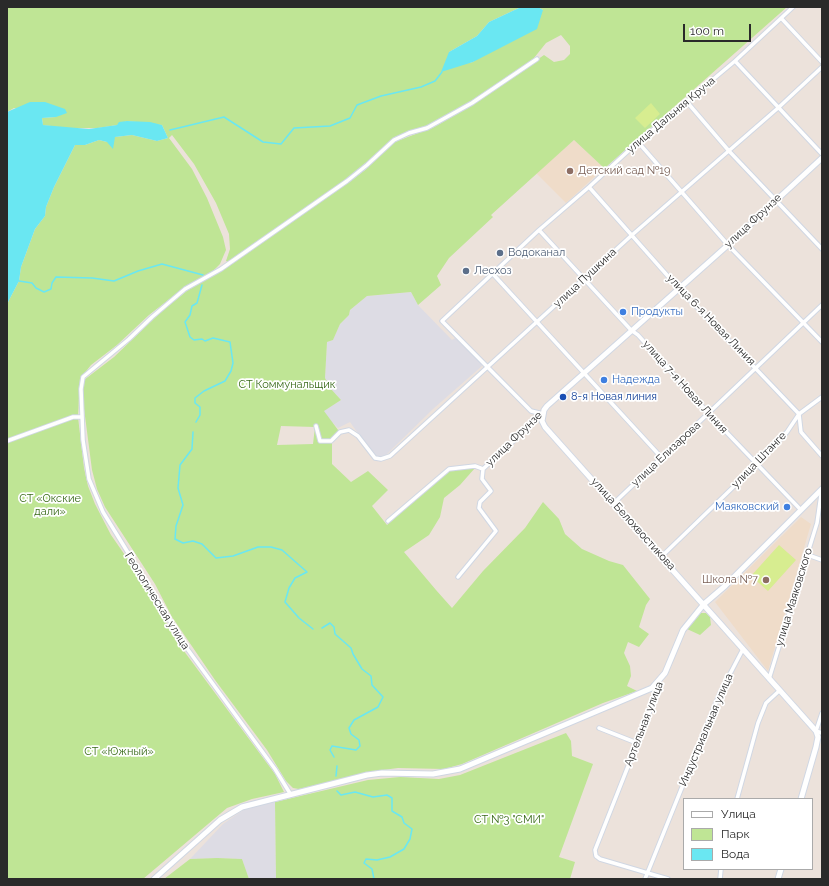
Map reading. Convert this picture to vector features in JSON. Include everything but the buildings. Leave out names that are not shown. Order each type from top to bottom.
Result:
[{"type":"main road","name":"улица Фрунзе","points":[[543,414],[547,406],[728,245],[822,158]]},
{"type":"main road","name":"улица Белохвостикова","points":[[543,414],[542,421],[545,427],[662,556],[742,649],[816,731]]},
{"type":"main road","name":"улица Маяковского","points":[[704,604],[725,586],[800,509],[821,490]]},
{"type":"main road","name":"Артельная улица","points":[[658,682],[665,673],[683,630],[704,604]]},
{"type":"main road","points":[[154,879],[231,812],[242,807],[382,773],[433,774],[460,769],[645,692],[658,682]]},
{"type":"main road","points":[[801,798],[816,748],[818,737],[816,731]]},
{"type":"street","name":"улица Дальняя Круча","points":[[488,366],[442,321],[539,230],[590,187],[638,142],[735,61],[793,7]]},
{"type":"street","points":[[781,18],[822,62]]},
{"type":"street","name":"Геологическая улица","points":[[291,794],[275,769],[186,647],[103,512],[89,479],[82,440],[81,384],[83,377],[129,339],[185,289],[221,269],[347,181],[394,140],[409,133],[427,128],[472,103],[537,59]]},
{"type":"street","points":[[735,61],[822,154]]},
{"type":"street","name":"улица Пушкина","points":[[316,426],[320,441],[331,441],[343,430],[349,430],[358,436],[375,458],[382,459],[390,456],[585,280],[632,235],[778,108],[822,67]]},
{"type":"street","points":[[687,102],[729,150],[822,250]]},
{"type":"street","points":[[638,142],[728,245],[822,342]]},
{"type":"street","name":"улица 6-я Новая Линия","points":[[590,187],[679,288],[799,414]]},
{"type":"street","name":"улица 7-я Новая Линия","points":[[539,230],[631,330],[638,335],[709,414],[800,509]]},
{"type":"street","points":[[492,273],[662,458]]},
{"type":"street","name":"улица Елизарова","points":[[614,503],[822,305]]},
{"type":"street","points":[[488,366],[531,411],[543,414]]},
{"type":"street","name":"улица Штанге","points":[[662,556],[757,464],[787,432],[799,414],[822,397]]},
{"type":"street","name":"улица Фрунзе","points":[[458,577],[496,531],[479,508],[480,502],[491,491],[482,479],[483,469],[543,414]]},
{"type":"street","points":[[799,414],[801,432],[822,456]]},
{"type":"street","points":[[7,441],[73,417],[81,417]]},
{"type":"street","points":[[388,521],[449,469],[475,466],[483,469]]},
{"type":"street","name":"улица Маяковского","points":[[769,679],[817,523],[821,490]]},
{"type":"street","points":[[808,555],[822,560]]},
{"type":"street","name":"Индустриальная улица","points":[[645,879],[720,693],[742,649]]},
{"type":"street","name":"Артельная улица","points":[[647,874],[600,859],[596,856],[595,850],[655,698],[658,682]]},
{"type":"street","points":[[737,798],[758,723],[766,703],[779,691]]},
{"type":"street","points":[[816,731],[822,713]]},
{"type":"street","points":[[599,728],[637,744]]},
{"type":"street","name":"улица Белохвостикова","points":[[816,731],[822,733]]},
{"type":"street","points":[[647,874],[668,879]]},
{"type":"shaded area","name":"Детский сад №19","points":[[574,140],[604,168],[566,203],[536,173]]},
{"type":"shaded area","points":[[411,292],[418,305],[452,340],[455,338],[481,362],[482,366],[433,409],[386,455],[381,457],[374,456],[350,422],[338,428],[323,411],[341,400],[331,389],[325,378],[327,342],[333,340],[340,324],[349,315],[350,310],[367,296]]},
{"type":"shaded area","name":"Школа №7","points":[[801,517],[811,524],[768,671],[715,602]]},
{"type":"shaded area","points":[[275,802],[276,879],[249,879],[242,859],[190,859],[223,824],[239,813],[247,808]]},
{"type":"green space","points":[[7,7],[521,7],[489,22],[477,36],[449,52],[459,65],[473,62],[543,10],[538,7],[787,7],[606,167],[604,168],[574,140],[491,215],[493,217],[449,258],[437,276],[441,285],[418,305],[411,292],[367,296],[350,310],[349,315],[340,324],[333,340],[327,342],[325,378],[331,389],[341,400],[324,411],[341,434],[332,443],[332,464],[351,482],[368,471],[388,490],[372,506],[387,525],[448,471],[475,468],[460,485],[444,498],[440,517],[429,535],[404,552],[436,590],[452,608],[483,571],[525,528],[543,502],[559,519],[565,534],[582,549],[609,561],[623,565],[650,599],[646,605],[639,627],[649,634],[639,647],[628,642],[624,653],[630,666],[631,676],[627,686],[637,691],[603,703],[462,764],[444,769],[398,768],[375,771],[299,789],[293,788],[286,781],[267,750],[215,680],[172,617],[155,584],[105,507],[97,489],[92,470],[82,393],[84,380],[114,357],[162,311],[188,290],[225,268],[309,208],[339,189],[365,170],[392,143],[434,127],[474,104],[544,55],[554,62],[564,60],[570,54],[570,46],[561,35],[546,43],[534,58],[470,102],[429,125],[395,137],[350,177],[228,262],[226,261],[230,249],[229,234],[216,203],[194,164],[172,135],[169,138],[192,169],[207,198],[223,237],[226,250],[220,264],[213,271],[185,287],[149,315],[117,345],[91,365],[80,379],[78,417],[84,468],[88,486],[95,504],[111,535],[136,571],[178,643],[275,774],[284,792],[252,799],[227,808],[143,879],[7,879],[7,304],[19,281],[21,267],[35,229],[45,216],[46,207],[54,187],[75,145],[85,145],[99,140],[107,142],[115,137],[132,135],[157,141],[168,138],[162,125],[127,121],[117,125],[98,128],[66,128],[43,125],[42,118],[56,117],[14,108],[7,112]],"holes":[[[281,426],[315,427],[313,444],[277,445]]]},
{"type":"green space","points":[[651,103],[660,114],[645,128],[635,118]]},
{"type":"green space","points":[[779,545],[796,560],[768,591],[751,576]]},
{"type":"green space","points":[[701,613],[706,613],[710,617],[711,625],[700,635],[687,629]]},
{"type":"green space","name":"СТ №3 \"СМИ\"","points":[[566,733],[571,741],[572,756],[593,764],[559,857],[575,862],[570,879],[276,879],[275,802],[368,780],[400,777],[439,779],[460,775]]},
{"type":"green space","points":[[190,859],[242,859],[249,879],[164,879]]},
{"type":"water","points":[[521,7],[538,7],[543,10],[537,29],[473,62],[441,72],[449,52],[477,36],[489,22]]},
{"type":"water","points":[[30,102],[45,102],[65,109],[67,113],[56,117],[42,118],[43,125],[89,129],[117,125],[119,122],[127,121],[150,122],[162,125],[168,138],[157,141],[132,135],[115,137],[113,149],[107,142],[99,140],[85,145],[75,145],[54,187],[46,207],[45,216],[35,229],[21,267],[19,281],[7,304],[7,112]]},
{"type":"waterway","points":[[170,130],[224,117],[263,142],[281,144],[294,128],[330,126],[350,118],[357,105],[381,96],[421,87],[435,81],[442,72]]},
{"type":"waterway","points":[[19,281],[32,283],[36,288],[44,292],[51,289],[52,283],[56,277],[92,278],[114,281],[138,271],[162,264],[203,275]]},
{"type":"waterway","points":[[196,422],[200,415],[200,407],[195,403],[195,398],[204,391],[225,381],[231,371],[233,363],[230,342],[213,338],[205,341],[202,339],[194,340],[190,337],[185,322],[190,315],[192,306],[197,303],[202,285]]},
{"type":"waterway","points":[[193,432],[192,449],[180,465],[178,488],[183,505],[176,526],[175,539],[183,543],[193,541],[202,544],[216,558],[233,556],[258,547],[271,547],[282,550],[307,572],[295,578],[289,588],[285,602],[299,618],[313,629]]},
{"type":"waterway","points":[[322,628],[330,623],[334,627],[335,634],[351,648],[362,669],[371,676],[372,685],[383,697],[378,707],[354,720],[349,728],[351,734],[359,740],[360,746],[356,750],[332,746],[330,750],[334,757]]},
{"type":"waterway","points":[[336,776],[337,766]]},
{"type":"waterway","points":[[337,791],[341,795],[355,792],[373,797],[387,795],[392,798],[392,811],[402,817],[404,823],[412,829],[410,839],[404,849],[390,857],[377,860],[366,859],[364,863],[372,869],[374,879]]},
{"type":"place","name":"Детский сад №19","points":[[570,171]]},
{"type":"place","name":"Водоканал","points":[[500,253]]},
{"type":"place","name":"Лесхоз","points":[[466,271]]},
{"type":"place","name":"Продукты","points":[[623,312]]},
{"type":"place","name":"Надежда","points":[[604,380]]},
{"type":"place","name":"8-я Новая линия","points":[[563,397]]},
{"type":"place","name":"Маяковский","points":[[787,507]]},
{"type":"place","name":"Школа №7","points":[[766,580]]},
{"type":"park label","name":"СТ Коммунальщик","points":[[287,385]]},
{"type":"park label","name":"СТ «Окские дали»","points":[[50,505]]},
{"type":"park label","name":"СТ «Южный»","points":[[119,752]]}]
